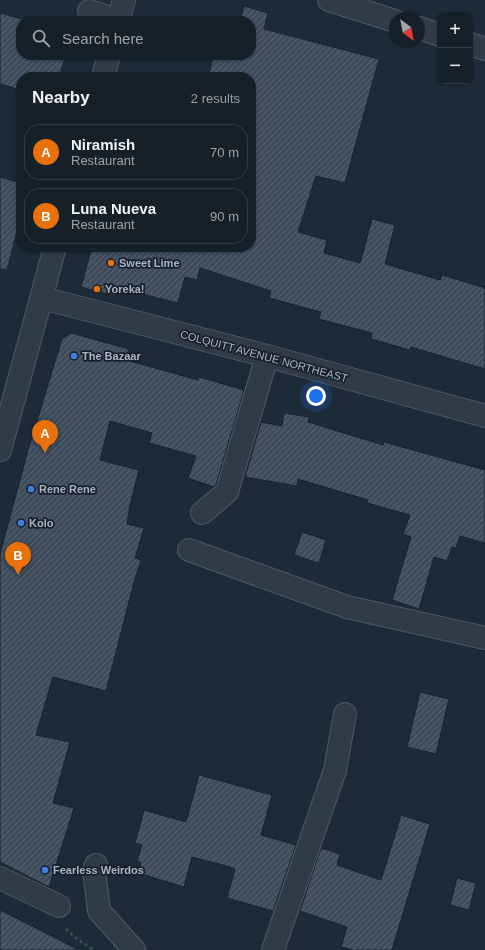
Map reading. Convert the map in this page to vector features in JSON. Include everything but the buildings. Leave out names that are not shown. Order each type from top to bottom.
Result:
[{"type":"street","points":[[329,0],[389,18]]},
{"type":"street","points":[[89,11],[120,14]]},
{"type":"street","points":[[425,30],[437,33]]},
{"type":"street","points":[[473,45],[485,48]]},
{"type":"street","points":[[104,72],[107,60]]},
{"type":"street","points":[[0,450],[55,252]]},
{"type":"street","name":"COLQUITT AVENUE NORTHEAST","points":[[42,298],[267,356],[485,416]]},
{"type":"street","points":[[202,513],[227,492],[267,356]]},
{"type":"street","points":[[189,550],[347,607],[485,638]]},
{"type":"street","points":[[272,950],[335,770],[345,714]]},
{"type":"street","points":[[96,865],[94,870],[99,911],[134,950]]},
{"type":"street","points":[[0,878],[59,906]]},
{"type":"path","points":[[59,906],[60,915],[67,931],[94,950]]},
{"type":"place","name":"Sweet Lime","points":[[111,263]]},
{"type":"place","name":"Yoreka!","points":[[97,289]]},
{"type":"place","name":"The Bazaar","points":[[74,356]]},
{"type":"place","name":"Niramish","points":[[45,453]]},
{"type":"place","name":"Rene Rene","points":[[31,489]]},
{"type":"place","name":"Kolo","points":[[21,523]]},
{"type":"place","name":"Luna Nueva","points":[[18,575]]},
{"type":"place","name":"Fearless Weirdos","points":[[45,870]]}]
